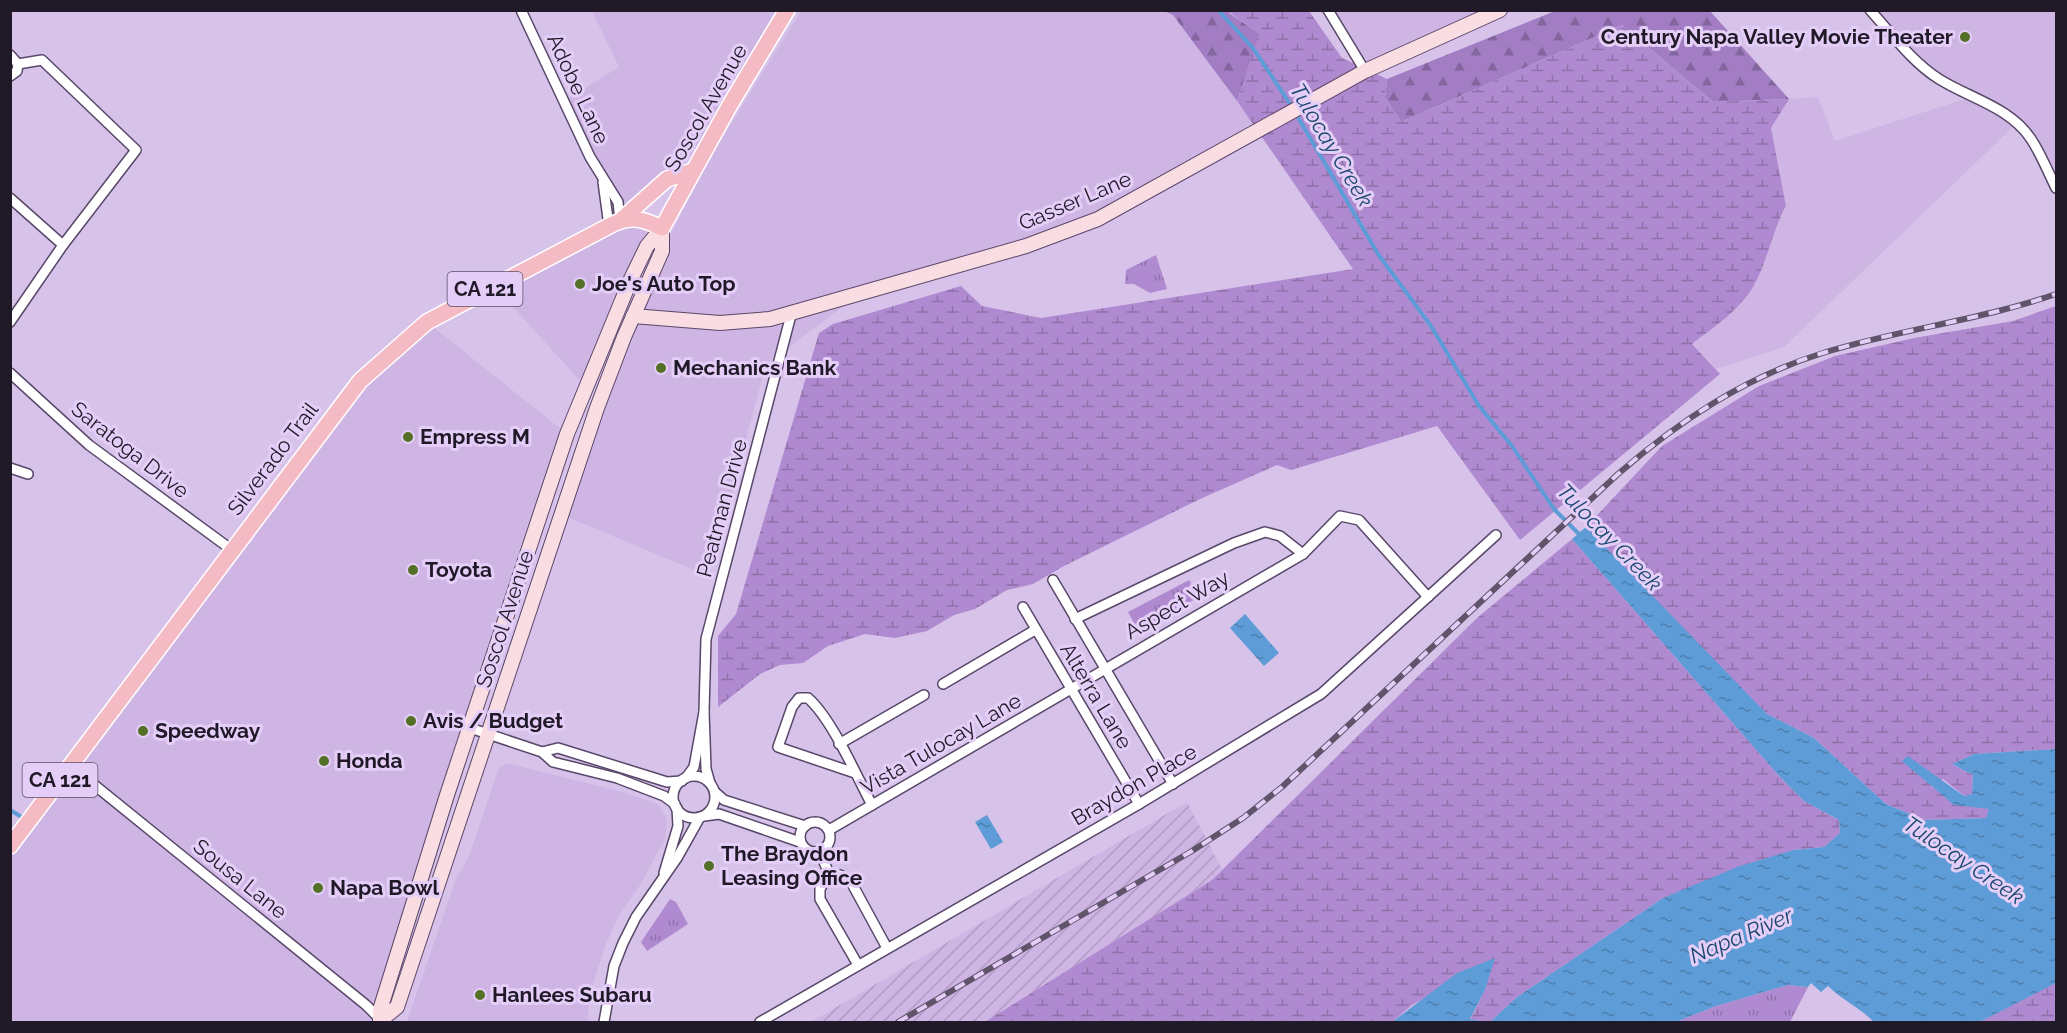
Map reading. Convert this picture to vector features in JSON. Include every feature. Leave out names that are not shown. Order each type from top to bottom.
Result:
[{"type":"main road","name":"Soscol Avenue","points":[[382,1022],[380,1010],[418,885],[561,451],[590,374],[646,246],[662,228],[787,10]]},
{"type":"main road","name":"Gasser Lane","points":[[633,316],[732,324],[791,315],[1026,246],[1098,219],[1365,70],[1500,10]]},
{"type":"main road","name":"Silverado Trail","points":[[10,846],[360,381],[427,322],[614,223],[667,179],[693,171]]},
{"type":"main road","points":[[614,223],[635,217],[662,228]]},
{"type":"main road","name":"Soscol Avenue","points":[[382,1022],[397,1007],[585,444],[633,316],[662,251],[662,228]]},
{"type":"street","name":"Adobe Lane","points":[[521,10],[603,182],[618,202],[614,223]]},
{"type":"street","points":[[1328,10],[1365,70]]},
{"type":"street","points":[[1870,10],[1921,65],[1938,79],[1994,108],[2017,123],[2030,137],[2056,188]]},
{"type":"street","points":[[10,55],[18,64]]},
{"type":"street","points":[[10,322],[63,245],[136,150],[42,60],[18,64]]},
{"type":"street","points":[[10,76],[16,71],[18,64]]},
{"type":"street","points":[[10,198],[63,245]]},
{"type":"street","name":"Peatman Drive","points":[[604,1023],[614,966],[636,917],[677,858],[702,816],[713,806],[712,788],[706,769],[704,712],[706,639],[791,315]]},
{"type":"street","name":"Saratoga Drive","points":[[10,373],[89,445],[232,549]]},
{"type":"street","points":[[10,468],[28,474]]},
{"type":"street","name":"Aspect Way","points":[[1071,689],[1303,554],[1340,516],[1359,520],[1428,597]]},
{"type":"street","name":"Aspect Way","points":[[1075,619],[1234,543],[1265,532],[1280,536],[1303,554]]},
{"type":"street","name":"Braydon Place","points":[[760,1023],[1139,804],[1321,694],[1496,535]]},
{"type":"street","points":[[1053,580],[1173,784]]},
{"type":"street","name":"Alterra Lane","points":[[1023,607],[1139,804]]},
{"type":"street","points":[[943,684],[1035,630]]},
{"type":"street","name":"Vista Tulocay Lane","points":[[829,830],[1071,689]]},
{"type":"street","points":[[839,744],[924,695]]},
{"type":"street","points":[[855,773],[777,747],[792,707],[802,697],[811,701],[839,744],[855,773],[872,805]]},
{"type":"street","name":"Peatman Drive","points":[[663,875],[678,826],[674,791],[694,767],[704,712]]},
{"type":"street","points":[[470,728],[542,752],[553,762],[617,778],[664,796],[686,816],[719,814],[801,842]]},
{"type":"street","points":[[542,752],[558,748],[667,782],[698,777],[724,800],[805,826],[820,823],[829,830],[830,843],[820,852]]},
{"type":"street","name":"Sousa Lane","points":[[71,766],[366,1005],[382,1022]]},
{"type":"street","points":[[805,826],[800,833],[801,842],[806,850],[820,852]]},
{"type":"street","points":[[820,852],[830,874]]},
{"type":"street","points":[[830,874],[840,875],[849,880],[887,948]]},
{"type":"street","points":[[830,874],[820,889],[820,899],[858,965]]},
{"type":"shaded area","points":[[592,11],[779,11],[689,158],[622,219],[657,224],[585,386],[493,285],[620,220],[618,202],[564,101],[619,67]]},
{"type":"shaded area","points":[[801,11],[1164,11],[1173,15],[1259,131],[1098,219],[861,293],[766,364],[709,576],[567,517],[589,432],[662,251],[711,156]]},
{"type":"shaded area","points":[[1328,11],[1500,11],[1365,71]]},
{"type":"shaded area","points":[[1870,11],[2056,11],[2056,188],[2017,123],[1784,347],[1716,369],[1692,344],[1743,302],[1764,264],[1774,228],[1786,206],[1771,128],[1789,99],[1818,97],[1835,141],[1971,97],[1938,79]]},
{"type":"shaded area","points":[[427,322],[567,434],[380,1022],[11,1022],[11,846],[335,411]]},
{"type":"shaded area","points":[[506,763],[619,791],[658,804],[667,819],[665,839],[640,885],[618,917],[605,946],[591,991],[587,1022],[407,1022],[455,881],[469,856],[499,768]]},
{"type":"shaded area","points":[[1187,802],[1222,869],[1212,880],[985,1022],[811,1022]]},
{"type":"green space","points":[[1709,10],[1789,99],[1713,102],[1622,25],[1401,122],[1385,98],[1387,79],[1555,11]]},
{"type":"green space","points":[[1164,11],[1231,11],[1229,13],[1260,34],[1237,101],[1173,15]]},
{"type":"green space","points":[[1309,11],[1342,58],[1387,79],[1385,98],[1401,122],[1622,25],[1713,102],[1789,99],[1771,128],[1786,206],[1762,268],[1750,292],[1742,302],[1692,344],[1720,374],[1520,540],[1437,426],[1291,470],[1277,465],[1200,499],[1064,566],[1033,584],[1007,590],[975,609],[954,615],[927,631],[895,638],[865,634],[828,646],[803,663],[780,665],[760,674],[718,707],[718,636],[736,614],[819,333],[833,324],[961,286],[982,306],[1041,318],[1353,269],[1237,101],[1259,34],[1229,12]]},
{"type":"green space","points":[[1156,255],[1167,289],[1150,293],[1134,284],[1125,284],[1126,270]]},
{"type":"green space","points":[[2056,306],[2056,749],[1974,754],[1952,764],[1973,775],[1972,794],[1964,796],[1943,779],[1931,787],[1990,809],[1986,818],[1924,820],[1886,804],[1814,738],[1767,714],[1696,644],[1586,527],[1662,446],[1759,386],[1835,356],[1914,338],[2013,321]]},
{"type":"green space","points":[[1572,539],[1780,777],[1804,801],[1839,820],[1840,833],[1824,847],[1793,850],[1663,898],[1517,997],[1490,1022],[1470,1020],[1485,990],[1494,959],[1412,1005],[1392,1022],[985,1022],[1212,880],[1477,618]]},
{"type":"green space","points":[[1189,580],[1199,597],[1138,630],[1128,612]]},
{"type":"green space","points":[[670,899],[676,902],[688,924],[647,951],[641,942]]},
{"type":"green space","points":[[2056,983],[2056,1022],[1980,1022]]},
{"type":"green space","points":[[1788,985],[1808,987],[1790,1022],[1676,1022],[1716,1006]]},
{"type":"water","name":"Napa River","points":[[1586,527],[1767,714],[1814,738],[1886,804],[1924,820],[1986,818],[1989,809],[1954,805],[1902,761],[1908,756],[1964,796],[1972,794],[1973,775],[1952,764],[1974,754],[2056,749],[2056,983],[1980,1022],[1874,1022],[1828,986],[1821,992],[1811,983],[1808,987],[1788,985],[1716,1006],[1676,1022],[1490,1022],[1517,997],[1663,898],[1737,867],[1793,850],[1824,847],[1840,833],[1839,820],[1804,801],[1780,777],[1572,539]]},
{"type":"water","points":[[1245,614],[1279,653],[1264,666],[1230,628]]},
{"type":"water","points":[[987,815],[1003,842],[991,849],[975,822]]},
{"type":"water","points":[[1495,958],[1485,990],[1470,1019],[1486,1022],[1392,1022],[1457,973]]},
{"type":"waterway","name":"Tulocay Creek","points":[[1218,10],[1253,48],[1292,107]]},
{"type":"waterway","name":"Tulocay Creek","points":[[1296,114],[1378,254],[1431,326],[1479,406],[1512,446],[1554,509],[1581,536]]},
{"type":"waterway","points":[[10,810],[20,816]]},
{"type":"railway","points":[[898,1022],[1192,851],[1243,818],[1282,787],[1618,474],[1690,418],[1742,387],[1797,362],[1826,352],[1999,311],[2056,294]]},
{"type":"place","name":"Century Napa Valley Movie Theater","points":[[1965,37]]},
{"type":"place","name":"Joe's Auto Top","points":[[580,284]]},
{"type":"place","name":"Mechanics Bank","points":[[661,368]]},
{"type":"place","name":"Empress M","points":[[408,437]]},
{"type":"place","name":"Toyota","points":[[413,570]]},
{"type":"place","name":"Avis / Budget","points":[[411,721]]},
{"type":"place","name":"Speedway","points":[[143,731]]},
{"type":"place","name":"Honda","points":[[324,761]]},
{"type":"place","name":"The Braydon Leasing Office","points":[[709,866]]},
{"type":"place","name":"Napa Bowl","points":[[318,888]]},
{"type":"place","name":"Hanlees Subaru","points":[[480,995]]}]
